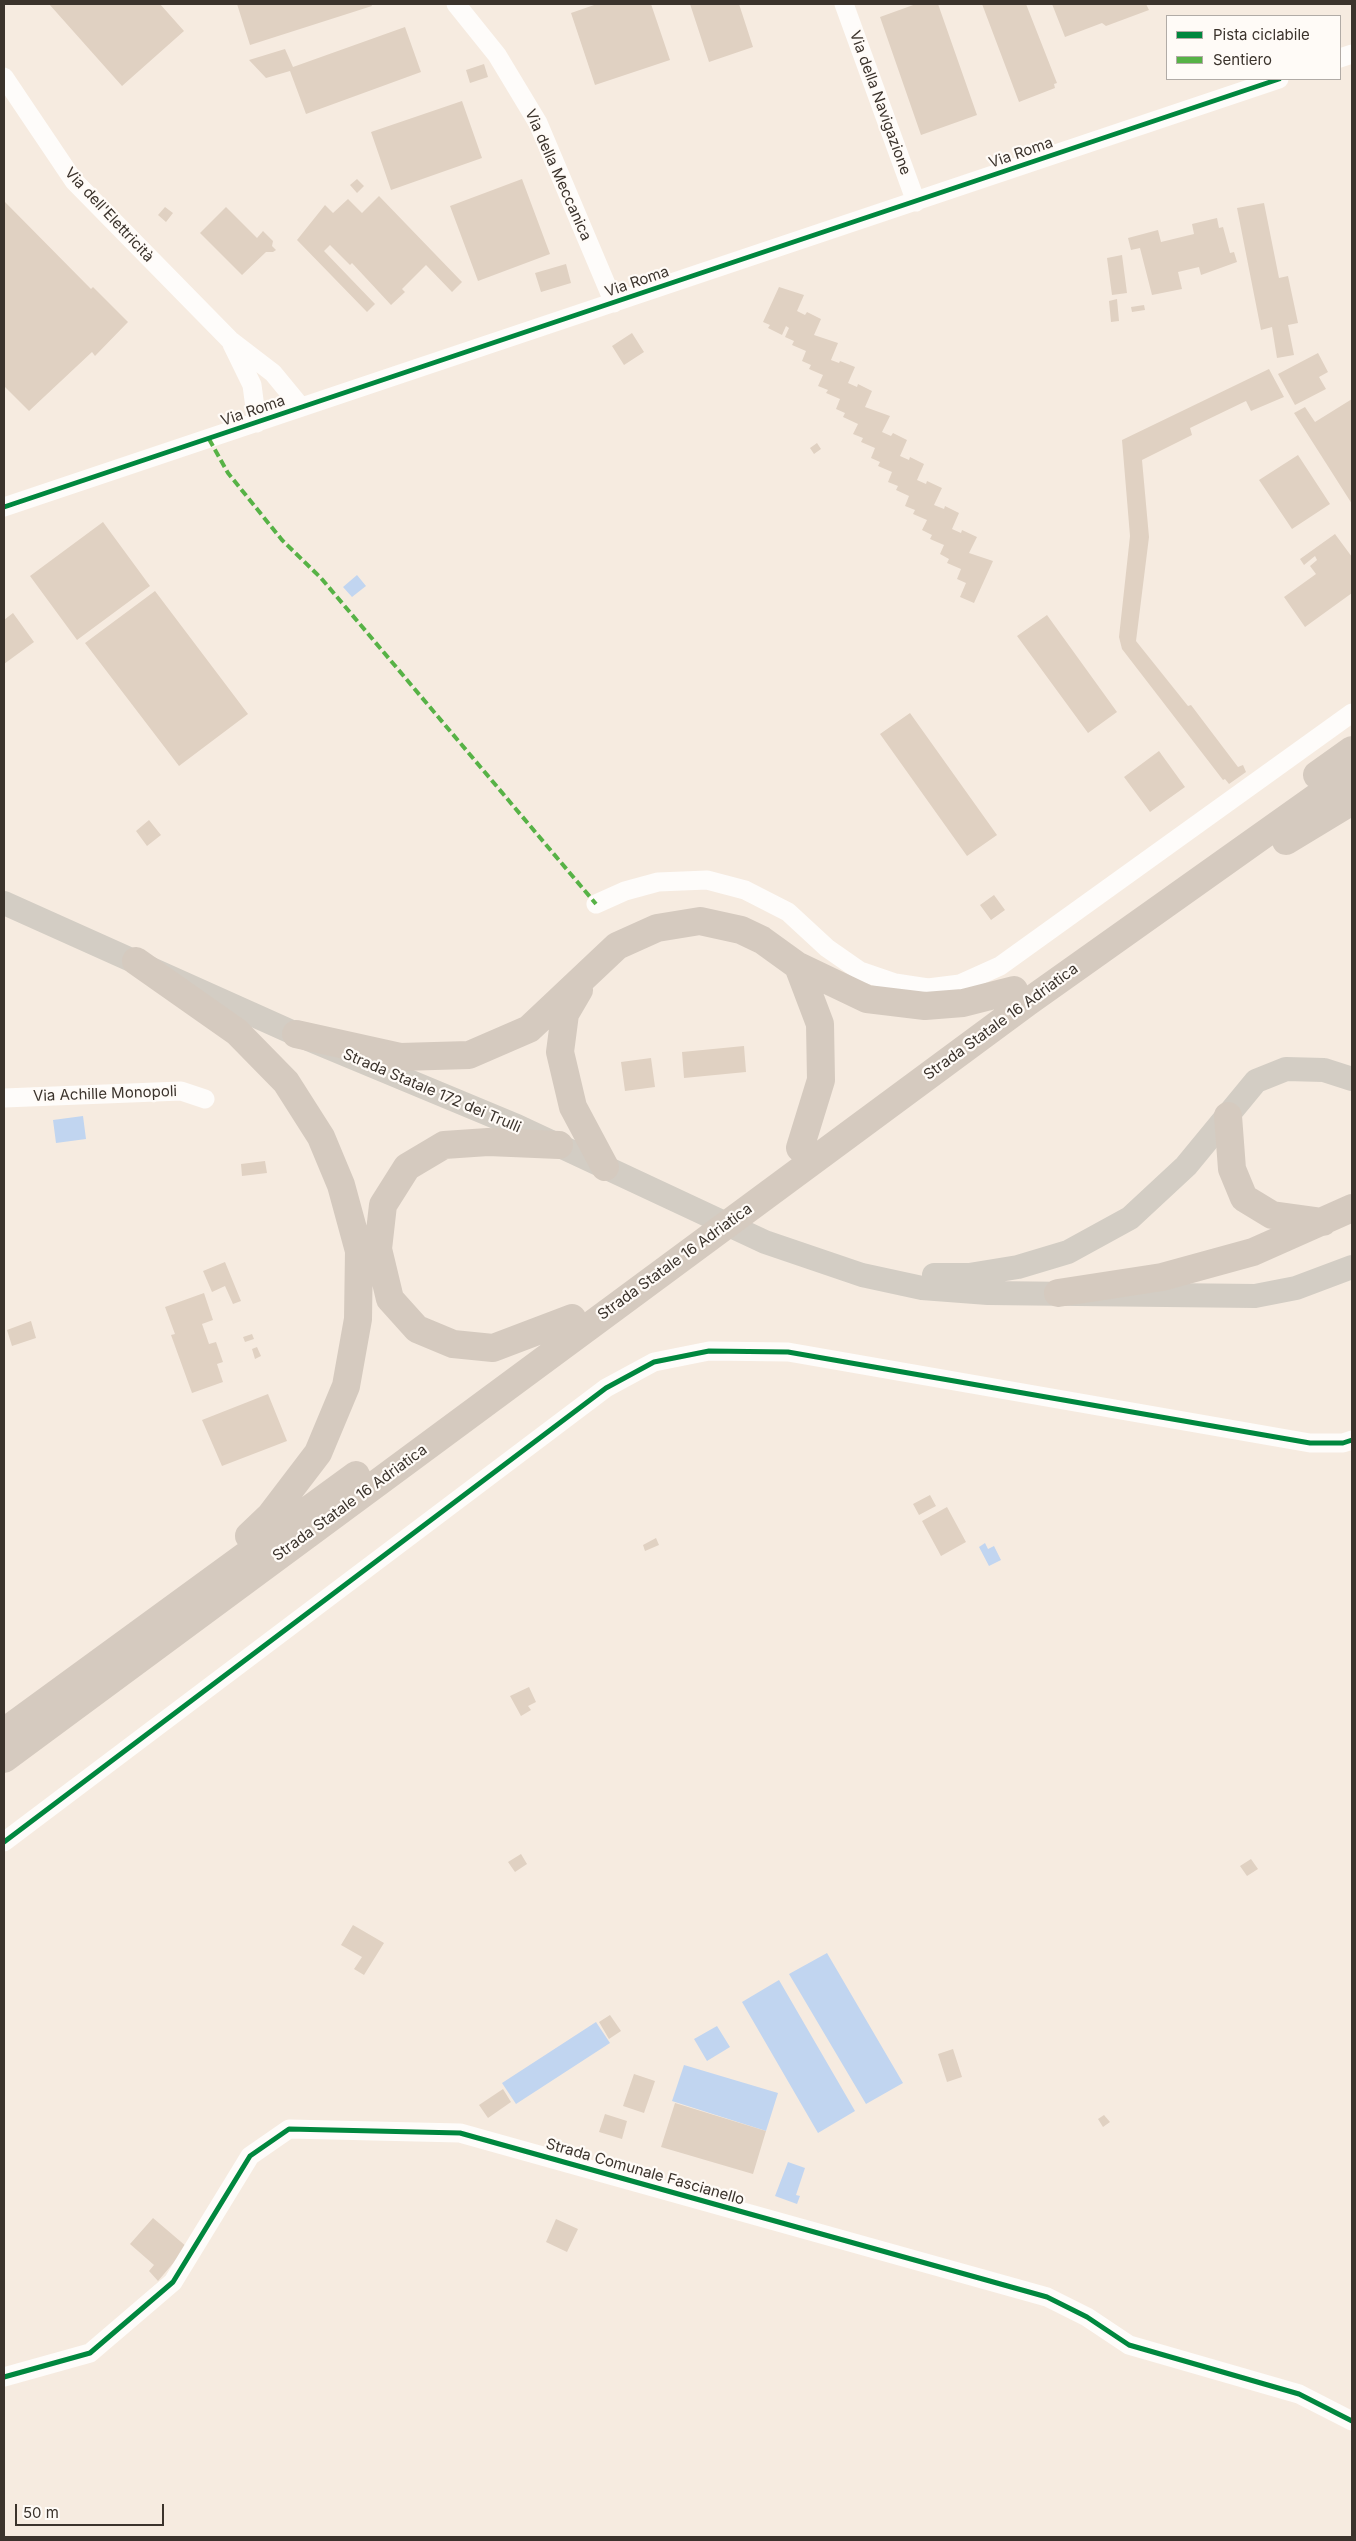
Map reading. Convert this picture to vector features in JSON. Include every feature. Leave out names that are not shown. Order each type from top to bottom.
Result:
[{"type":"highway","name":"Strada Statale 16 Adriatica","points":[[4,1732],[572,1318],[1014,990],[1352,750]]},
{"type":"highway","name":"Strada Statale 16 Adriatica","points":[[4,1759],[983,1034],[1352,772]]},
{"type":"highway","points":[[983,1034],[1326,815],[1352,801]]},
{"type":"highway","points":[[296,1034],[400,1057],[469,1055],[529,1029],[617,946],[657,928],[700,921],[741,930],[762,940],[798,966],[867,999],[925,1006],[963,1003],[1014,990]]},
{"type":"highway","points":[[136,961],[237,1032],[286,1082],[321,1137],[341,1185],[359,1251],[358,1319],[346,1386],[318,1453],[270,1516],[156,1620]]},
{"type":"highway","points":[[798,966],[820,1024],[822,1080],[800,1148]]},
{"type":"highway","points":[[590,972],[565,1014],[560,1052],[572,1107],[605,1167]]},
{"type":"highway","points":[[1228,1116],[1232,1170],[1244,1198],[1272,1214],[1323,1222]]},
{"type":"highway","points":[[559,1145],[488,1142],[444,1145],[407,1167],[383,1205],[378,1249],[390,1298],[417,1330],[453,1344],[493,1348],[572,1318]]},
{"type":"highway","points":[[1058,1294],[1162,1277],[1253,1252],[1352,1208]]},
{"type":"main road","points":[[4,892],[48,923]]},
{"type":"main road","name":"Strada Statale 172 dei Trulli","points":[[4,903],[296,1034],[559,1145],[765,1242],[862,1275]]},
{"type":"main road","points":[[862,1275],[970,1274],[1018,1267],[1068,1252],[1130,1218],[1186,1166],[1256,1081],[1286,1069],[1324,1070],[1352,1079]]},
{"type":"main road","points":[[862,1275],[922,1288],[988,1293],[1255,1296],[1296,1288],[1352,1267]]},
{"type":"street","name":"Via della Meccanica","points":[[456,4],[497,56],[538,123],[614,303]]},
{"type":"street","name":"Via della Navigazione","points":[[844,4],[916,202]]},
{"type":"street","name":"Via dell'Elettricità","points":[[4,78],[74,181],[230,340],[272,373],[301,407]]},
{"type":"street","name":"Via Roma","points":[[4,506],[257,423],[1276,80]]},
{"type":"street","name":"Via dell'Elettricità","points":[[230,340],[252,384],[257,423]]},
{"type":"street","points":[[596,904],[625,891],[658,882],[707,880],[745,890],[788,912],[827,948],[860,971],[895,983],[928,988],[960,984],[1000,966],[1352,713]]},
{"type":"street","name":"Via Achille Monopoli","points":[[4,1098],[180,1090],[205,1099]]},
{"type":"street","points":[[4,1842],[606,1388],[654,1362],[709,1351],[788,1352],[1310,1443],[1343,1443],[1352,1440]]},
{"type":"street","name":"Strada Comunale Fascianello","points":[[4,2377],[90,2353],[173,2282],[250,2156],[289,2129],[460,2133],[1047,2297],[1087,2317],[1129,2345],[1299,2394],[1352,2422]]},
{"type":"water","points":[[357,575],[366,586],[352,597],[343,587]]},
{"type":"water","points":[[83,1116],[86,1139],[56,1143],[53,1120]]},
{"type":"water","points":[[985,1543],[988,1549],[994,1546],[1001,1560],[989,1566],[979,1547]]},
{"type":"water","points":[[827,1953],[903,2083],[866,2104],[789,1974]]},
{"type":"water","points":[[779,1980],[855,2111],[818,2133],[742,2002]]},
{"type":"water","points":[[596,2022],[610,2043],[516,2104],[502,2083]]},
{"type":"water","points":[[717,2026],[730,2047],[707,2061],[694,2039]]},
{"type":"water","points":[[684,2065],[778,2093],[766,2131],[672,2101]]},
{"type":"water","points":[[788,2162],[805,2168],[796,2195],[800,2196],[797,2204],[775,2196]]},
{"type":"building","points":[[49,4],[160,4],[184,31],[122,86]]},
{"type":"building","points":[[237,4],[371,4],[372,6],[250,45]]},
{"type":"building","points":[[597,4],[651,4],[670,60],[595,85],[571,13]]},
{"type":"building","points":[[690,4],[739,4],[753,47],[709,62]]},
{"type":"building","points":[[916,4],[938,4],[977,115],[921,135],[880,17]]},
{"type":"building","points":[[982,4],[1026,4],[1057,83],[1054,84],[1055,88],[1019,102]]},
{"type":"building","points":[[1052,4],[1146,4],[1149,10],[1106,26],[1102,23],[1065,37]]},
{"type":"building","points":[[405,27],[421,72],[306,114],[290,71],[266,78],[249,60],[285,49],[293,67]]},
{"type":"building","points":[[484,64],[488,77],[470,83],[466,70]]},
{"type":"building","points":[[462,101],[482,158],[391,190],[371,132]]},
{"type":"building","points":[[357,179],[364,186],[357,193],[350,185]]},
{"type":"building","points":[[522,179],[550,254],[478,281],[450,206]]},
{"type":"building","points":[[379,196],[462,282],[452,292],[426,265],[402,289],[405,292],[391,305],[352,263],[350,265],[330,245],[324,251],[375,304],[367,312],[297,240],[325,205],[333,213],[348,199],[362,213]]},
{"type":"building","points":[[4,201],[91,289],[93,287],[128,322],[95,356],[92,352],[29,411],[4,386]]},
{"type":"building","points":[[1264,203],[1279,278],[1288,276],[1298,323],[1288,325],[1294,355],[1277,358],[1272,327],[1261,330],[1237,208]]},
{"type":"building","points":[[165,207],[173,213],[166,222],[158,215]]},
{"type":"building","points":[[226,207],[257,238],[263,231],[273,241],[272,246],[276,250],[266,252],[242,275],[200,233]]},
{"type":"building","points":[[1217,218],[1219,228],[1223,227],[1230,253],[1234,252],[1237,262],[1201,275],[1199,267],[1178,272],[1182,289],[1152,295],[1140,248],[1131,250],[1128,238],[1158,230],[1161,242],[1194,234],[1192,224]]},
{"type":"building","points":[[1122,255],[1127,293],[1112,295],[1107,258]]},
{"type":"building","points":[[566,264],[571,283],[541,292],[535,273]]},
{"type":"building","points":[[779,287],[804,295],[797,311],[805,315],[807,312],[821,319],[814,335],[838,343],[831,360],[839,363],[840,361],[855,367],[848,383],[857,387],[858,384],[872,391],[865,407],[890,416],[882,432],[891,436],[893,433],[907,440],[900,456],[909,460],[910,457],[924,464],[917,480],[926,484],[927,481],[942,488],[934,505],[944,509],[945,506],[959,513],[952,529],[961,533],[962,530],[977,537],[969,553],[993,561],[974,603],[960,597],[966,583],[957,579],[961,569],[947,563],[949,559],[940,554],[944,545],[930,539],[932,535],[922,530],[927,520],[913,514],[915,510],[905,506],[909,496],[896,490],[898,486],[888,482],[892,472],[878,466],[880,462],[871,458],[875,448],[861,442],[863,438],[853,434],[858,424],[843,417],[845,413],[836,409],[840,399],[826,393],[828,390],[818,386],[823,375],[809,369],[811,365],[802,361],[806,351],[792,345],[794,341],[785,337],[789,328],[786,326],[782,335],[768,328],[770,325],[763,322]]},
{"type":"building","points":[[1117,299],[1119,321],[1111,322],[1109,301]]},
{"type":"building","points":[[1144,305],[1145,310],[1132,312],[1131,307]]},
{"type":"building","points":[[632,333],[644,352],[624,365],[612,346]]},
{"type":"building","points":[[1318,353],[1328,372],[1319,377],[1326,389],[1295,405],[1278,374]]},
{"type":"building","points":[[1269,369],[1284,397],[1251,411],[1246,401],[1190,428],[1192,435],[1142,460],[1149,537],[1136,641],[1188,706],[1191,705],[1238,767],[1243,765],[1246,772],[1229,784],[1225,779],[1223,780],[1122,649],[1119,637],[1130,536],[1122,440]]},
{"type":"building","points":[[1352,399],[1352,504],[1294,413],[1305,407],[1315,422]]},
{"type":"building","points":[[817,443],[821,449],[814,454],[810,448]]},
{"type":"building","points":[[1298,455],[1330,504],[1292,529],[1259,480]]},
{"type":"building","points":[[103,522],[150,586],[77,640],[30,576]]},
{"type":"building","points":[[1335,534],[1352,557],[1352,593],[1305,627],[1284,597],[1316,574],[1310,566],[1317,560],[1315,556],[1304,565],[1300,559]]},
{"type":"building","points":[[155,591],[248,714],[179,766],[85,643]]},
{"type":"building","points":[[13,613],[34,642],[4,664],[4,620]]},
{"type":"building","points":[[1047,615],[1117,712],[1088,733],[1017,636]]},
{"type":"building","points":[[910,713],[997,835],[967,856],[880,734]]},
{"type":"building","points":[[1159,751],[1185,787],[1150,812],[1124,777]]},
{"type":"building","points":[[149,820],[161,835],[147,846],[136,831]]},
{"type":"building","points":[[994,895],[1005,910],[991,920],[980,905]]},
{"type":"building","points":[[744,1046],[746,1072],[684,1078],[682,1052]]},
{"type":"building","points":[[651,1058],[655,1087],[625,1091],[621,1062]]},
{"type":"building","points":[[265,1161],[267,1173],[242,1176],[241,1164]]},
{"type":"building","points":[[225,1262],[241,1301],[233,1304],[225,1286],[212,1292],[203,1271]]},
{"type":"building","points":[[204,1293],[213,1320],[202,1324],[209,1344],[216,1342],[223,1362],[217,1364],[223,1382],[192,1393],[171,1335],[175,1334],[165,1307]]},
{"type":"building","points":[[31,1321],[36,1338],[12,1346],[7,1330]]},
{"type":"building","points":[[252,1334],[254,1339],[245,1342],[243,1337]]},
{"type":"building","points":[[257,1347],[261,1356],[255,1359],[252,1349]]},
{"type":"building","points":[[268,1394],[287,1441],[222,1466],[202,1420]]},
{"type":"building","points":[[930,1495],[936,1506],[919,1515],[913,1504]]},
{"type":"building","points":[[947,1507],[966,1542],[941,1556],[922,1521]]},
{"type":"building","points":[[656,1538],[659,1545],[645,1551],[643,1545]]},
{"type":"building","points":[[529,1687],[536,1702],[528,1706],[531,1710],[521,1716],[510,1696]]},
{"type":"building","points":[[521,1854],[527,1864],[515,1872],[508,1862]]},
{"type":"building","points":[[1251,1859],[1258,1869],[1247,1876],[1240,1866]]},
{"type":"building","points":[[353,1925],[384,1943],[364,1975],[354,1969],[362,1957],[341,1945]]},
{"type":"building","points":[[610,2015],[621,2031],[609,2039],[599,2022]]},
{"type":"building","points":[[953,2049],[962,2077],[947,2082],[938,2054]]},
{"type":"building","points":[[634,2074],[655,2081],[644,2113],[623,2106]]},
{"type":"building","points":[[503,2089],[511,2102],[488,2118],[479,2105]]},
{"type":"building","points":[[675,2103],[766,2131],[753,2174],[661,2147]]},
{"type":"building","points":[[605,2114],[627,2121],[622,2139],[599,2132]]},
{"type":"building","points":[[1104,2115],[1110,2122],[1103,2127],[1098,2119]]},
{"type":"building","points":[[153,2218],[187,2247],[158,2281],[149,2271],[154,2265],[130,2244]]},
{"type":"building","points":[[556,2219],[578,2229],[567,2252],[546,2242]]},
{"type":"marked path","points":[[209,439],[228,473],[282,540],[321,578],[596,904]]},
{"type":"cycle path","points":[[4,507],[1276,80]]},
{"type":"cycle path","points":[[4,1842],[606,1388],[654,1362],[709,1351],[788,1352],[1310,1443],[1343,1443],[1352,1440]]},
{"type":"cycle path","points":[[4,2377],[90,2353],[173,2282],[250,2156],[289,2129],[460,2133],[1047,2297],[1087,2317],[1129,2345],[1299,2394],[1352,2421]]}]
